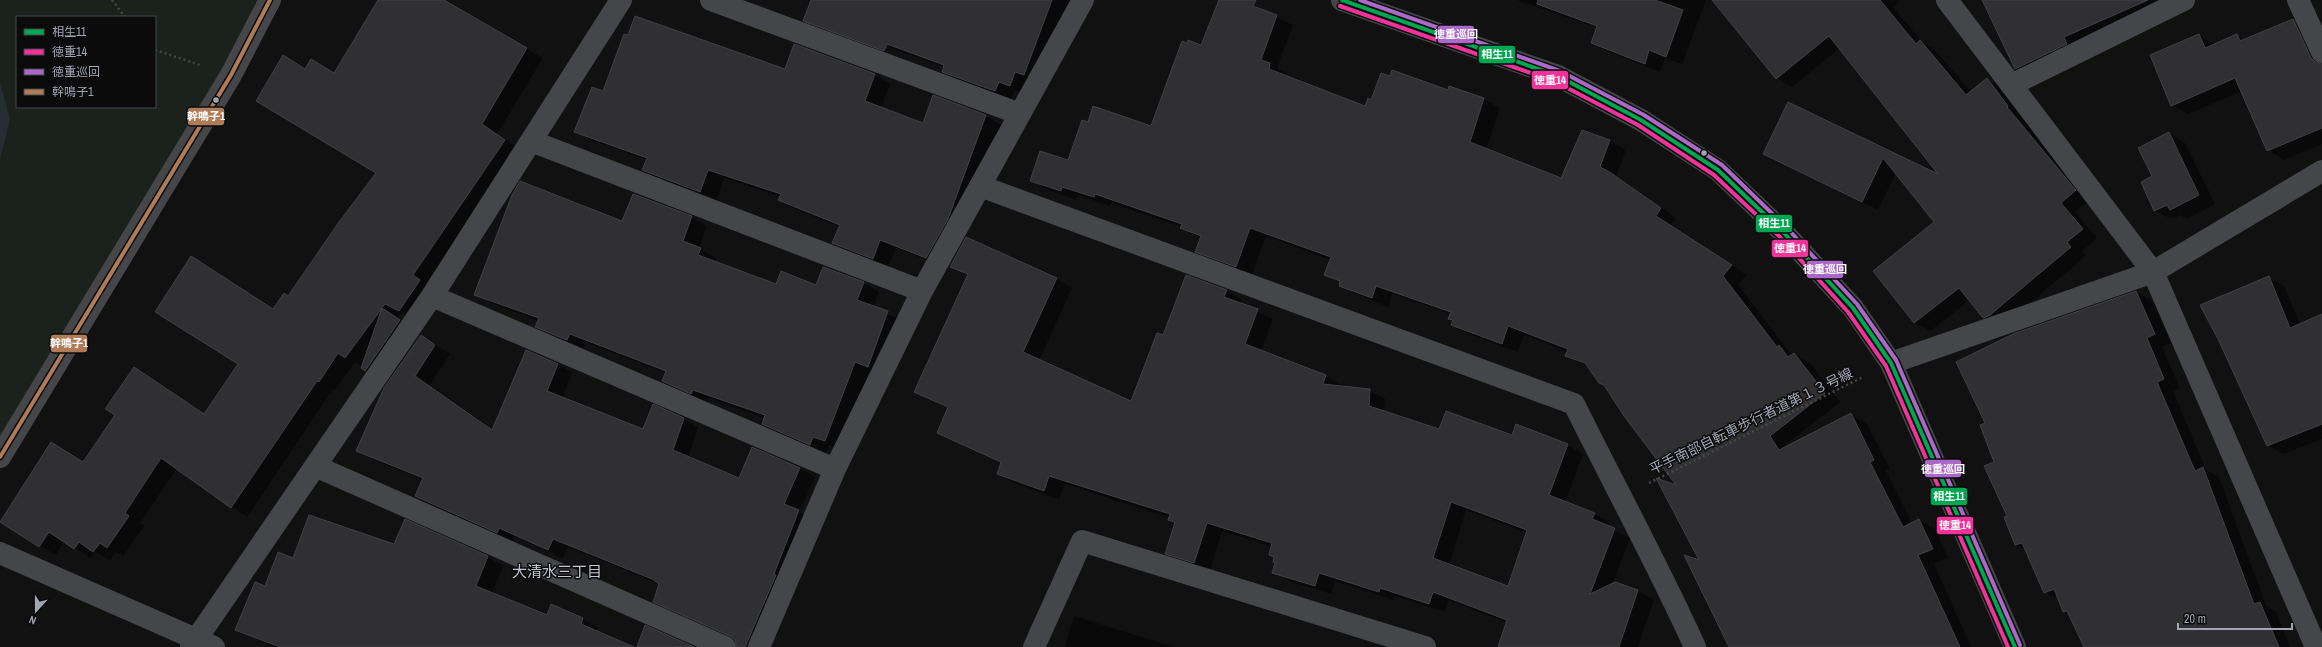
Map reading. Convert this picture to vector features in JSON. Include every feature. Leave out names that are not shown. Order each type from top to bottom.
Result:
[{"type":"street","points":[[0,457],[231,75],[270,0]]},
{"type":"street","points":[[0,553],[200,644],[315,466],[432,296],[621,0]]},
{"type":"street","points":[[711,0],[1020,114]]},
{"type":"street","points":[[759,647],[835,469],[922,290],[1083,0]]},
{"type":"street","points":[[1342,0],[1558,76],[1641,120],[1718,170],[1783,232],[1853,308],[1891,363],[2015,647]]},
{"type":"street","points":[[1947,0],[2152,272],[2316,647]]},
{"type":"street","points":[[2011,85],[2184,0]]},
{"type":"street","points":[[2298,0],[2322,52]]},
{"type":"street","points":[[531,141],[922,290]]},
{"type":"street","points":[[1891,363],[2152,272],[2322,171]]},
{"type":"street","points":[[980,186],[1574,404],[1675,603],[1695,647]]},
{"type":"street","points":[[432,296],[835,469]]},
{"type":"street","points":[[315,466],[725,647]]},
{"type":"street","points":[[1034,647],[1082,541],[1425,647]]},
{"type":"path","points":[[112,0],[124,16]]},
{"type":"path","points":[[156,50],[231,75]]},
{"type":"path","name":"平手南部自転車歩行者道第１３号線","points":[[1620,497],[1891,363]]},
{"type":"shaded area","points":[[0,0],[268,0],[0,452]]},
{"type":"shaded area","points":[[0,83],[10,119],[0,159]]},
{"type":"building","points":[[378,0],[444,0],[527,48],[482,124],[505,140],[413,275],[420,280],[399,311],[385,304],[345,358],[338,353],[319,382],[317,381],[231,508],[161,458],[125,513],[129,516],[107,548],[100,543],[93,552],[79,542],[74,549],[49,532],[39,547],[0,522],[51,442],[83,462],[115,415],[105,409],[134,367],[204,414],[238,364],[155,312],[191,256],[273,309],[284,293],[288,296],[339,222],[376,173],[256,101],[283,55],[305,69],[311,59],[334,73]]},
{"type":"building","points":[[811,0],[1052,0],[1024,75],[1015,72],[1010,86],[999,82],[995,91],[942,72],[944,65],[887,44],[884,51],[803,21]]},
{"type":"building","points":[[1219,0],[1256,0],[1253,6],[1277,15],[1261,60],[1270,63],[1269,69],[1365,106],[1368,98],[1371,100],[1381,73],[1390,76],[1392,70],[1448,90],[1449,86],[1484,98],[1470,142],[1561,178],[1582,130],[1610,140],[1600,167],[1661,208],[1656,216],[1732,265],[1723,276],[1777,347],[1779,345],[1788,357],[1794,353],[1825,393],[1770,436],[1779,450],[1851,413],[1874,460],[1870,462],[1903,527],[1919,519],[1933,549],[1918,555],[1960,647],[1729,647],[1684,555],[1699,560],[1656,478],[1676,485],[1624,416],[1604,385],[1599,383],[1585,363],[1565,356],[1568,349],[1508,326],[1502,344],[1451,325],[1453,320],[1448,319],[1451,312],[1376,286],[1372,298],[1339,286],[1340,281],[1324,275],[1331,257],[1250,228],[1236,267],[1195,252],[1201,236],[1180,228],[1182,224],[1095,194],[1094,197],[1062,187],[1061,191],[1030,181],[1040,151],[1068,160],[1082,120],[1088,122],[1093,106],[1151,126],[1182,41],[1187,43],[1188,40],[1201,45]]},
{"type":"building","points":[[1538,0],[1655,0],[1683,10],[1666,57],[1649,50],[1645,64],[1591,43],[1597,26],[1537,4]]},
{"type":"building","points":[[1712,0],[1880,0],[1916,44],[1920,40],[1966,95],[1987,78],[2008,106],[2007,107],[2076,190],[2061,203],[2083,229],[2067,242],[2071,247],[1990,315],[1983,318],[1959,288],[1914,323],[1873,271],[1934,222],[1883,158],[1862,202],[1763,154],[1788,102],[1938,174],[1829,36],[1776,79]]},
{"type":"building","points":[[1982,0],[2148,0],[2064,37],[2067,44],[2015,69]]},
{"type":"building","points":[[635,16],[785,69],[794,44],[875,74],[865,101],[923,123],[933,95],[986,115],[948,219],[926,258],[880,240],[873,259],[832,243],[840,225],[778,200],[781,194],[708,170],[700,192],[642,170],[647,158],[574,132],[592,87],[603,91],[624,34],[628,35]]},
{"type":"building","points":[[2293,19],[2311,58],[2315,62],[2322,64],[2322,128],[2267,151],[2235,78],[2171,106],[2150,55],[2199,34],[2205,48],[2237,34],[2240,41]]},
{"type":"building","points":[[2169,132],[2199,195],[2170,210],[2167,205],[2154,211],[2141,182],[2152,176],[2138,148]]},
{"type":"building","points":[[520,181],[622,221],[633,194],[692,216],[683,241],[701,248],[698,255],[776,284],[781,271],[816,285],[823,267],[864,282],[857,300],[888,311],[868,367],[855,362],[825,441],[813,437],[810,445],[762,424],[765,415],[693,390],[691,394],[662,381],[666,371],[570,334],[567,340],[535,327],[539,318],[474,295],[512,195]]},
{"type":"building","points":[[966,237],[1057,278],[1023,352],[1131,401],[1157,333],[1163,335],[1186,275],[1227,290],[1224,297],[1258,309],[1245,344],[1326,375],[1323,384],[1370,389],[1369,406],[1439,429],[1446,411],[1512,435],[1516,424],[1568,444],[1549,495],[1595,513],[1592,519],[1615,528],[1590,594],[1615,582],[1638,590],[1619,647],[1498,647],[1507,620],[1433,592],[1429,604],[1380,588],[1379,592],[1319,573],[1315,586],[1272,573],[1275,563],[1273,562],[1274,557],[1269,555],[1272,543],[1207,523],[1194,563],[1165,554],[1175,522],[1168,520],[1170,514],[1049,476],[1044,491],[997,474],[1001,462],[937,433],[948,407],[914,392],[968,274],[950,267]],"holes":[[[1451,502],[1527,530],[1508,586],[1433,558]]]},
{"type":"building","points":[[2269,276],[2290,328],[2322,314],[2322,424],[2267,446],[2219,341],[2200,305]]},
{"type":"building","points":[[2136,291],[2155,334],[2147,338],[2164,379],[2157,382],[2195,471],[2203,467],[2254,604],[2260,602],[2279,647],[2084,647],[2067,611],[2063,612],[2054,589],[2044,593],[2022,543],[2015,545],[2004,517],[2007,516],[1984,466],[1994,462],[1980,425],[1985,423],[1956,362],[2013,334]]},
{"type":"building","points":[[382,308],[400,320],[365,371],[361,368]]},
{"type":"building","points":[[421,335],[435,345],[415,376],[492,430],[526,350],[558,364],[547,391],[643,429],[653,404],[684,418],[673,450],[739,478],[752,447],[800,468],[784,504],[799,510],[774,574],[776,575],[745,647],[737,647],[735,640],[730,636],[653,602],[659,584],[652,579],[553,539],[548,550],[499,528],[497,533],[415,496],[423,478],[356,451],[384,388]]},
{"type":"building","points":[[309,515],[394,544],[405,519],[488,556],[476,586],[547,615],[551,604],[583,618],[581,624],[634,647],[280,647],[235,630],[255,582],[265,586],[278,552],[293,558]]},
{"type":"building","points":[[645,625],[694,647],[637,647]]},
{"type":"transit line","name":"幹鳴子1","points":[[0,457],[231,75],[270,0]]},
{"type":"transit line","name":"相生11","points":[[1342,0],[1558,76],[1641,120],[1718,170],[1783,232],[1853,308],[1891,363],[2015,647]]},
{"type":"transit line","name":"徳重巡回","points":[[1360,0],[1560,71],[1644,115],[1722,165],[1787,228],[1857,304],[1896,360],[2020,645]]},
{"type":"transit line","name":"徳重14","points":[[1340,6],[1556,82],[1638,125],[1714,175],[1779,236],[1848,312],[1886,366],[2008,647]]},
{"type":"district","name":"大清水三丁目","points":[[557,572]]}]
